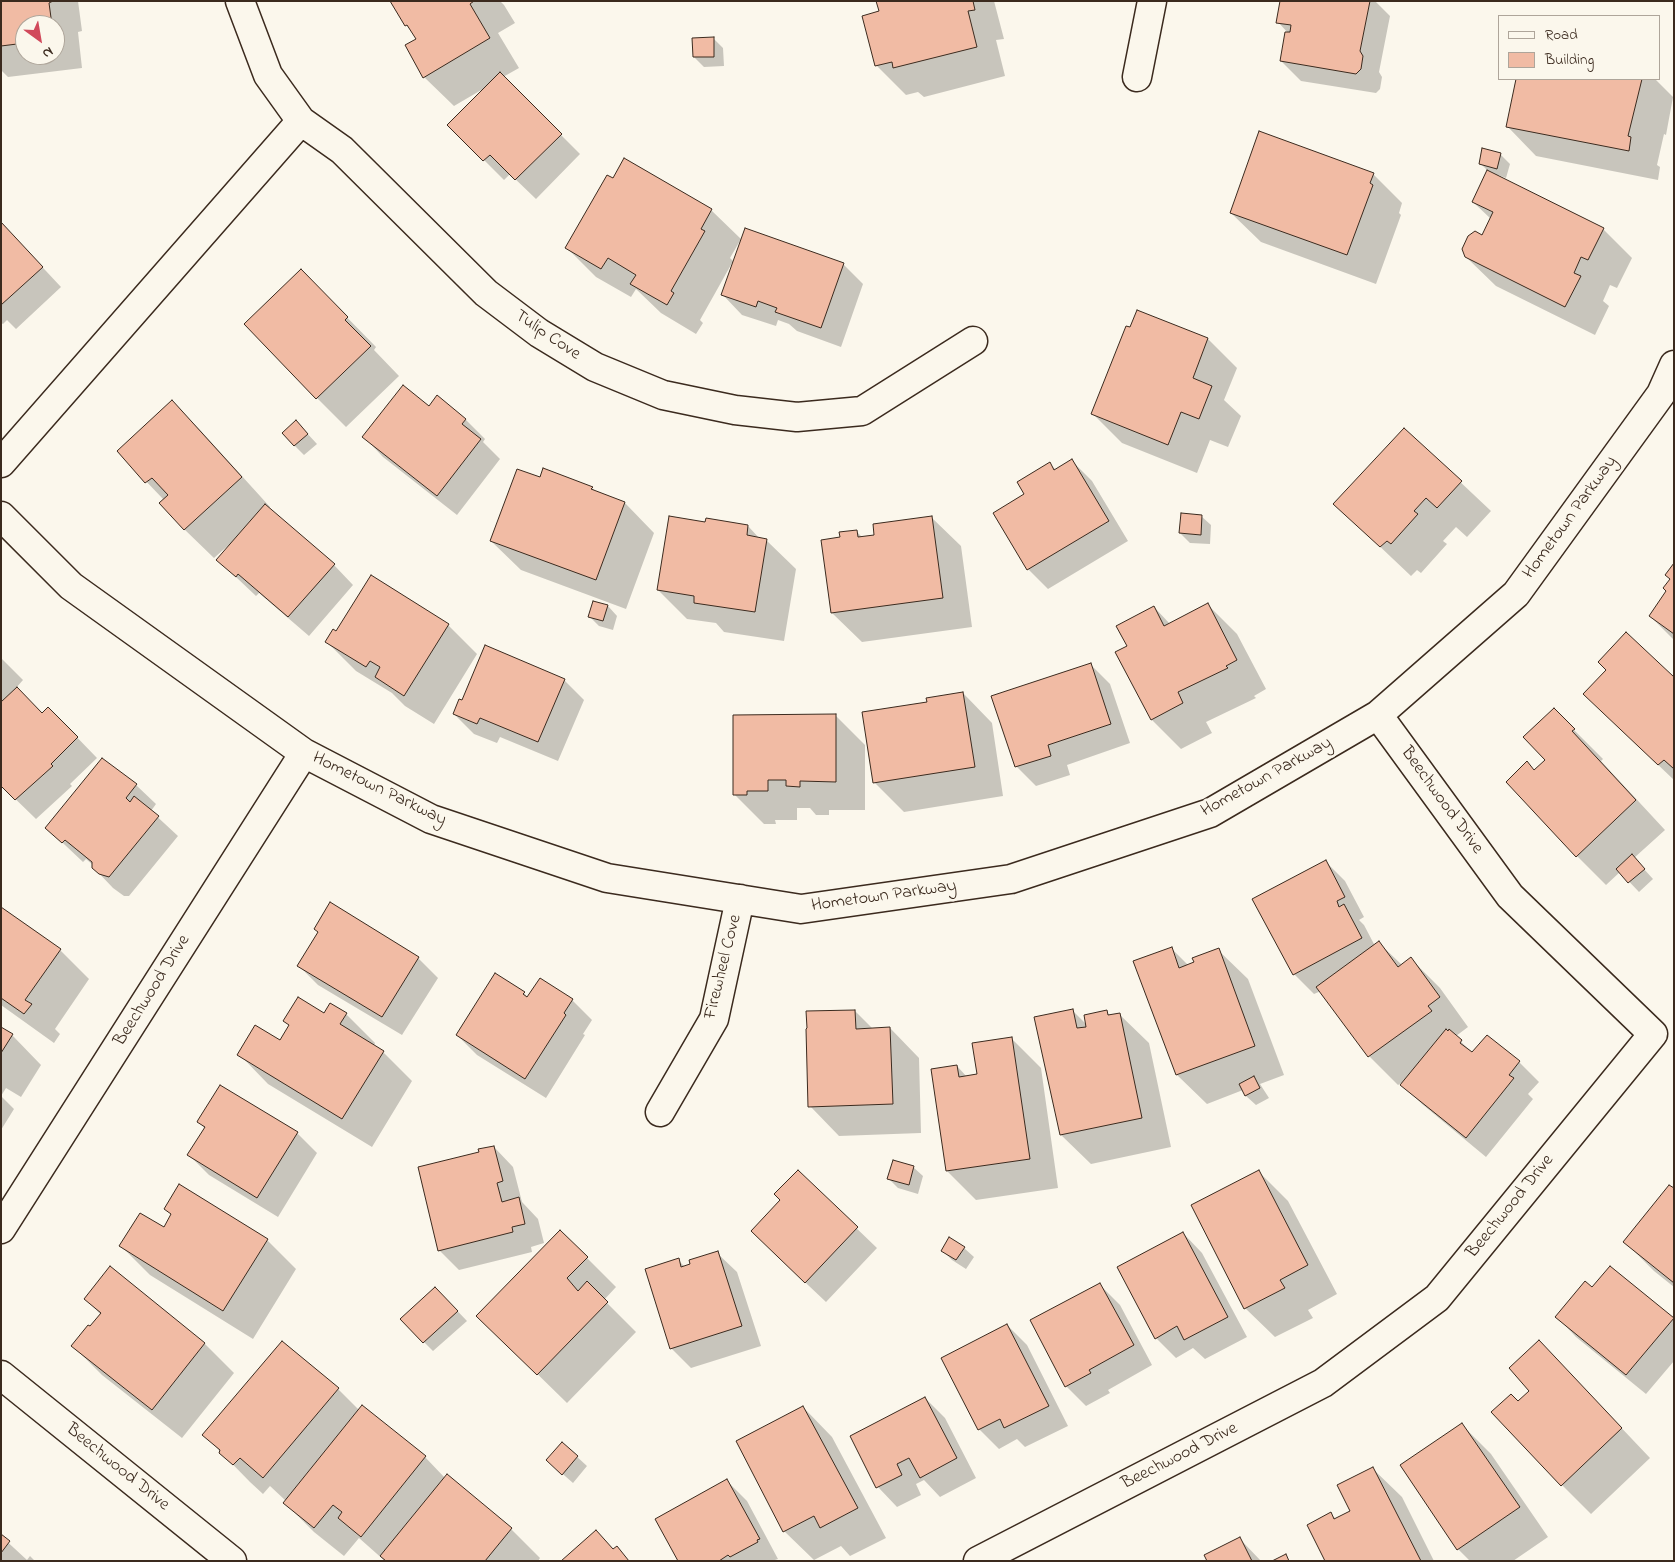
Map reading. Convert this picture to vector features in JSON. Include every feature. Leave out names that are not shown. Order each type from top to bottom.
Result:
[{"type":"street","name":"Tulip Cove","points":[[240,1],[268,75],[301,121],[342,150],[486,293],[539,333],[595,367],[663,394],[735,410],[797,417],[862,411],[973,341]]},
{"type":"street","points":[[1137,77],[1152,1]]},
{"type":"street","points":[[1,463],[301,121]]},
{"type":"street","name":"Hometown Parkway","points":[[1,516],[71,586],[304,753],[431,819],[608,878],[801,909],[1011,879],[1210,813],[1378,715],[1516,594],[1667,398],[1674,365]]},
{"type":"street","name":"Beechwood Drive","points":[[978,1561],[1323,1383],[1437,1298],[1653,1034],[1510,896],[1378,715]]},
{"type":"street","name":"Beechwood Drive","points":[[1,1229],[304,753]]},
{"type":"street","name":"Firewheel Cove","points":[[660,1112],[714,1019],[740,900]]},
{"type":"street","name":"Beechwood Drive","points":[[1,1375],[232,1561]]},
{"type":"building","points":[[1,1],[53,1],[49,3],[51,15],[15,15],[15,44],[1,46]]},
{"type":"building","points":[[390,1],[474,1],[470,4],[490,38],[423,78],[405,45],[416,39],[407,25],[405,26]]},
{"type":"building","points":[[876,1],[973,1],[975,10],[968,11],[977,47],[893,68],[892,62],[875,66],[862,16],[879,11]]},
{"type":"building","points":[[1280,1],[1370,1],[1360,51],[1363,56],[1361,69],[1356,74],[1280,61],[1285,32],[1290,32],[1291,25],[1276,23]]},
{"type":"building","points":[[714,37],[714,57],[693,57],[692,38]]},
{"type":"building","points":[[500,72],[562,134],[515,180],[490,155],[483,161],[447,125]]},
{"type":"building","points":[[1516,80],[1642,80],[1628,136],[1631,137],[1629,151],[1506,127]]},
{"type":"building","points":[[1259,131],[1374,173],[1370,183],[1373,185],[1347,255],[1230,213]]},
{"type":"building","points":[[1482,148],[1501,153],[1497,169],[1479,164]]},
{"type":"building","points":[[624,158],[712,209],[701,229],[705,231],[671,291],[674,293],[667,305],[630,284],[636,275],[608,258],[601,269],[565,248],[607,175],[613,178]]},
{"type":"building","points":[[1487,170],[1604,228],[1588,260],[1581,257],[1574,273],[1581,276],[1565,307],[1465,257],[1462,249],[1468,236],[1475,231],[1482,235],[1493,212],[1472,202]]},
{"type":"building","points":[[1,222],[43,267],[1,305]]},
{"type":"building","points":[[745,228],[844,263],[821,328],[775,312],[777,308],[758,301],[756,307],[721,295]]},
{"type":"building","points":[[301,269],[348,317],[345,320],[371,346],[316,399],[244,324]]},
{"type":"building","points":[[1137,310],[1208,338],[1193,378],[1212,386],[1199,419],[1181,412],[1168,445],[1091,414],[1126,326],[1130,327]]},
{"type":"building","points":[[403,385],[429,406],[437,395],[466,419],[462,424],[481,439],[437,496],[362,437]]},
{"type":"building","points":[[172,400],[242,477],[184,530],[159,503],[168,495],[152,478],[145,483],[117,451]]},
{"type":"building","points":[[296,420],[308,434],[294,446],[282,433]]},
{"type":"building","points":[[1404,428],[1462,481],[1437,508],[1426,498],[1414,511],[1418,514],[1391,544],[1387,541],[1380,547],[1333,504]]},
{"type":"building","points":[[1072,459],[1109,521],[1027,570],[993,513],[1024,494],[1017,482],[1050,462],[1054,470]]},
{"type":"building","points":[[543,468],[593,487],[591,489],[625,502],[596,580],[490,541],[517,469],[540,477]]},
{"type":"building","points":[[265,504],[335,564],[288,617],[238,574],[236,577],[216,560]]},
{"type":"building","points":[[1181,513],[1202,515],[1201,535],[1179,533]]},
{"type":"building","points":[[669,516],[705,522],[706,518],[748,525],[747,535],[767,539],[755,612],[694,603],[694,596],[657,590]]},
{"type":"building","points":[[932,516],[943,598],[831,613],[821,540],[840,537],[839,532],[857,530],[858,537],[874,535],[873,524]]},
{"type":"building","points":[[1674,563],[1674,634],[1649,616],[1666,591],[1663,588],[1670,579],[1665,575]]},
{"type":"building","points":[[371,575],[449,624],[404,696],[375,677],[380,667],[370,661],[366,667],[325,642],[333,629],[336,631]]},
{"type":"building","points":[[593,601],[608,605],[603,621],[588,617]]},
{"type":"building","points":[[1208,603],[1237,660],[1226,666],[1228,668],[1178,692],[1183,703],[1151,720],[1115,652],[1127,646],[1116,626],[1154,606],[1164,626]]},
{"type":"building","points":[[1626,632],[1674,677],[1674,769],[1664,760],[1658,765],[1583,694],[1606,670],[1598,662]]},
{"type":"building","points":[[485,645],[565,679],[538,742],[480,718],[477,724],[453,714],[459,699],[462,700]]},
{"type":"building","points":[[1091,663],[1111,724],[1048,745],[1051,756],[1015,767],[991,696]]},
{"type":"building","points":[[17,687],[42,713],[48,707],[78,737],[51,764],[53,766],[15,800],[1,786],[1,702]]},
{"type":"building","points":[[963,692],[975,767],[873,783],[862,712],[927,702],[926,698]]},
{"type":"building","points":[[1554,708],[1575,729],[1572,731],[1636,800],[1576,857],[1506,782],[1527,761],[1534,770],[1545,760],[1523,737]]},
{"type":"building","points":[[836,714],[836,782],[800,781],[800,787],[786,786],[786,780],[768,780],[768,791],[747,791],[747,795],[733,795],[733,715]]},
{"type":"building","points":[[102,758],[137,784],[126,798],[130,802],[134,796],[159,816],[109,877],[99,874],[92,868],[92,862],[65,840],[62,843],[45,828]]},
{"type":"building","points":[[1632,854],[1645,869],[1628,883],[1616,869]]},
{"type":"building","points":[[1326,860],[1345,897],[1337,901],[1339,907],[1344,904],[1362,938],[1293,975],[1252,899]]},
{"type":"building","points":[[330,902],[419,957],[382,1017],[297,966],[318,932],[314,929]]},
{"type":"building","points":[[1,907],[61,949],[25,1000],[32,1004],[24,1014],[1,998]]},
{"type":"building","points":[[1379,941],[1398,967],[1411,957],[1440,997],[1428,1006],[1432,1011],[1368,1057],[1316,987]]},
{"type":"building","points":[[1172,947],[1179,968],[1194,962],[1192,958],[1219,948],[1255,1046],[1176,1075],[1133,961]]},
{"type":"building","points":[[495,973],[525,992],[523,994],[527,997],[540,978],[573,999],[564,1013],[566,1015],[525,1079],[456,1035]]},
{"type":"building","points":[[298,997],[324,1013],[330,1003],[347,1013],[340,1024],[384,1051],[342,1119],[237,1055],[255,1025],[280,1040],[289,1025],[283,1021]]},
{"type":"building","points":[[1073,1009],[1077,1028],[1086,1027],[1084,1015],[1107,1010],[1108,1015],[1120,1013],[1142,1118],[1060,1135],[1034,1017]]},
{"type":"building","points":[[855,1010],[856,1029],[890,1027],[893,1104],[808,1107],[806,1011]]},
{"type":"building","points":[[1,1027],[13,1034],[1,1053]]},
{"type":"building","points":[[1446,1029],[1448,1031],[1449,1029],[1462,1040],[1460,1043],[1472,1052],[1487,1035],[1520,1061],[1509,1075],[1514,1078],[1466,1138],[1400,1085]]},
{"type":"building","points":[[1012,1037],[1030,1159],[946,1171],[931,1069],[957,1065],[959,1077],[977,1074],[972,1043]]},
{"type":"building","points":[[1254,1076],[1260,1088],[1245,1096],[1239,1084]]},
{"type":"building","points":[[220,1085],[298,1132],[257,1198],[187,1155],[205,1127],[197,1122]]},
{"type":"building","points":[[494,1146],[503,1181],[497,1183],[502,1202],[519,1197],[525,1224],[512,1227],[513,1232],[438,1251],[418,1167],[479,1152],[478,1149]]},
{"type":"building","points":[[893,1160],[914,1166],[909,1185],[887,1179]]},
{"type":"building","points":[[798,1170],[858,1227],[805,1283],[751,1231],[780,1200],[774,1194]]},
{"type":"building","points":[[1259,1170],[1308,1265],[1280,1280],[1285,1288],[1244,1309],[1191,1205]]},
{"type":"building","points":[[179,1184],[268,1239],[223,1311],[119,1246],[140,1213],[164,1227],[171,1214],[164,1209]]},
{"type":"building","points":[[1669,1185],[1674,1188],[1674,1283],[1623,1242]]},
{"type":"building","points":[[560,1230],[588,1257],[567,1278],[578,1291],[587,1281],[608,1302],[537,1375],[476,1316]]},
{"type":"building","points":[[1183,1232],[1228,1317],[1184,1340],[1177,1326],[1155,1339],[1117,1267]]},
{"type":"building","points":[[949,1237],[965,1247],[956,1260],[941,1251]]},
{"type":"building","points":[[718,1251],[742,1326],[670,1349],[645,1269],[679,1258],[681,1267],[690,1264],[689,1260]]},
{"type":"building","points":[[110,1266],[205,1343],[152,1410],[71,1346],[88,1325],[90,1326],[101,1313],[84,1299]]},
{"type":"building","points":[[1610,1266],[1674,1318],[1626,1375],[1555,1317],[1585,1281],[1592,1287]]},
{"type":"building","points":[[1100,1283],[1134,1345],[1089,1370],[1091,1373],[1065,1387],[1030,1320]]},
{"type":"building","points":[[435,1287],[458,1311],[423,1343],[400,1319]]},
{"type":"building","points":[[1007,1324],[1049,1406],[1004,1428],[1000,1419],[978,1430],[941,1358]]},
{"type":"building","points":[[1539,1340],[1622,1428],[1561,1486],[1491,1412],[1511,1394],[1518,1401],[1529,1391],[1509,1368]]},
{"type":"building","points":[[282,1341],[339,1388],[263,1478],[240,1458],[233,1465],[219,1453],[220,1450],[202,1435]]},
{"type":"building","points":[[925,1397],[957,1458],[920,1478],[909,1458],[897,1464],[902,1475],[876,1488],[850,1436]]},
{"type":"building","points":[[362,1405],[426,1456],[361,1537],[338,1518],[342,1512],[333,1505],[314,1528],[283,1503]]},
{"type":"building","points":[[803,1406],[858,1508],[820,1528],[814,1516],[783,1532],[736,1441]]},
{"type":"building","points":[[1462,1423],[1520,1507],[1457,1550],[1400,1465]]},
{"type":"building","points":[[562,1442],[578,1456],[562,1475],[546,1460]]},
{"type":"building","points":[[1373,1467],[1421,1561],[1325,1561],[1307,1525],[1331,1512],[1334,1519],[1350,1511],[1337,1485]]},
{"type":"building","points":[[447,1474],[512,1528],[485,1561],[386,1561],[380,1556]]},
{"type":"building","points":[[727,1479],[760,1539],[757,1540],[758,1542],[719,1561],[678,1561],[655,1519]]},
{"type":"building","points":[[596,1530],[613,1549],[617,1546],[629,1561],[561,1561]]},
{"type":"building","points":[[1,1534],[10,1541],[1,1553]]},
{"type":"building","points":[[1240,1537],[1252,1561],[1207,1561],[1204,1555]]},
{"type":"building","points":[[1286,1554],[1289,1561],[1272,1561]]}]
